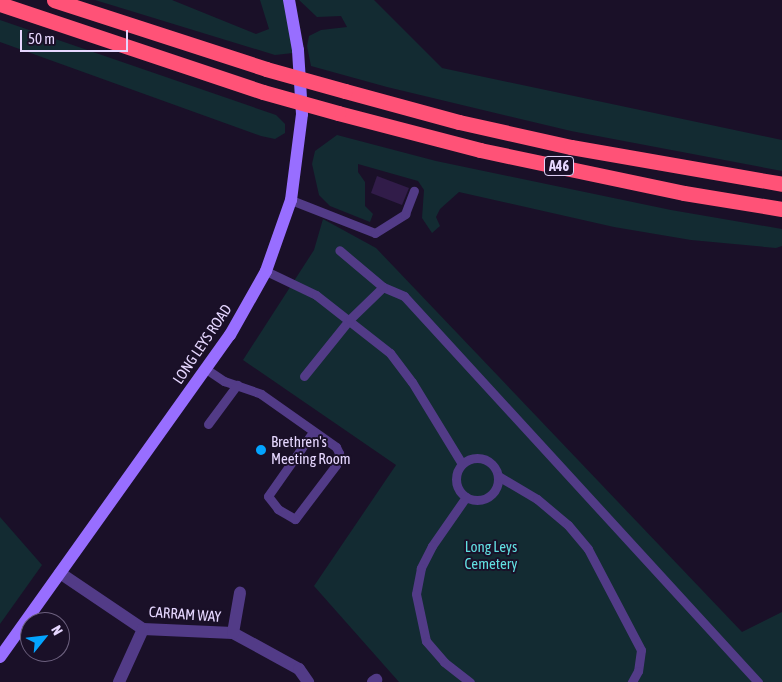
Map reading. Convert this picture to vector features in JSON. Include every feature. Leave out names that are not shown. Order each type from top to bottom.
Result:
[{"type":"highway","name":"A46","points":[[54,0],[266,69],[459,122],[571,147],[782,184]]},
{"type":"highway","name":"A46","points":[[0,4],[263,92],[338,113],[490,152],[684,193],[782,209]]},
{"type":"street","name":"LONG LEYS ROAD","points":[[0,657],[230,335],[266,271],[291,200],[302,114],[298,50],[289,0]]},
{"type":"street","name":"CARRAM WAY","points":[[60,573],[143,629],[233,633],[299,669],[308,682]]},
{"type":"street","points":[[233,633],[240,593]]},
{"type":"street","points":[[120,682],[143,629]]},
{"type":"lane","points":[[291,200],[375,233],[405,214],[414,191]]},
{"type":"lane","points":[[338,250],[383,287],[404,296],[758,682]]},
{"type":"lane","points":[[266,271],[316,295],[350,319],[390,353],[412,382],[462,464]]},
{"type":"lane","points":[[304,376],[350,319],[383,287]]},
{"type":"lane","points":[[206,369],[224,382],[261,394],[336,447],[339,460],[294,519],[278,509],[268,496],[313,432]]},
{"type":"lane","points":[[208,424],[237,385]]},
{"type":"lane","points":[[482,458],[494,466],[498,476],[497,487],[487,498],[474,500],[466,497],[456,483],[462,464],[468,460],[482,458]]},
{"type":"lane","points":[[498,476],[537,499],[568,525],[588,549],[641,650],[638,671],[632,682]]},
{"type":"lane","points":[[466,497],[432,546],[421,568],[416,594],[426,640],[444,662],[470,682]]},
{"type":"green space","points":[[95,0],[172,0],[256,34],[269,29],[260,0],[284,0],[293,53],[275,55]]},
{"type":"green space","points":[[299,0],[374,0],[442,68],[782,140],[782,171],[571,131],[387,87],[311,66],[307,46],[309,36],[321,30],[347,27],[341,16],[317,17]]},
{"type":"green space","points":[[0,20],[276,115],[285,124],[285,133],[275,139],[261,136],[0,42]]},
{"type":"green space","points":[[337,135],[436,161],[671,210],[782,229],[782,246],[776,248],[691,240],[614,227],[459,192],[440,209],[436,217],[440,226],[432,233],[422,218],[424,190],[418,181],[358,164],[358,172],[365,182],[365,206],[373,214],[370,222],[330,206],[319,195],[312,164],[315,151]]},
{"type":"green space","name":"Long Leys Cemetery","points":[[323,219],[376,248],[742,632],[782,612],[782,682],[399,682],[314,586],[396,465],[243,360],[314,250]]},
{"type":"green space","points":[[0,517],[42,565],[0,624]]},
{"type":"building","points":[[377,176],[409,188],[402,205],[371,193]]},
{"type":"place","name":"Brethren's Meeting Room","points":[[261,450]]}]
